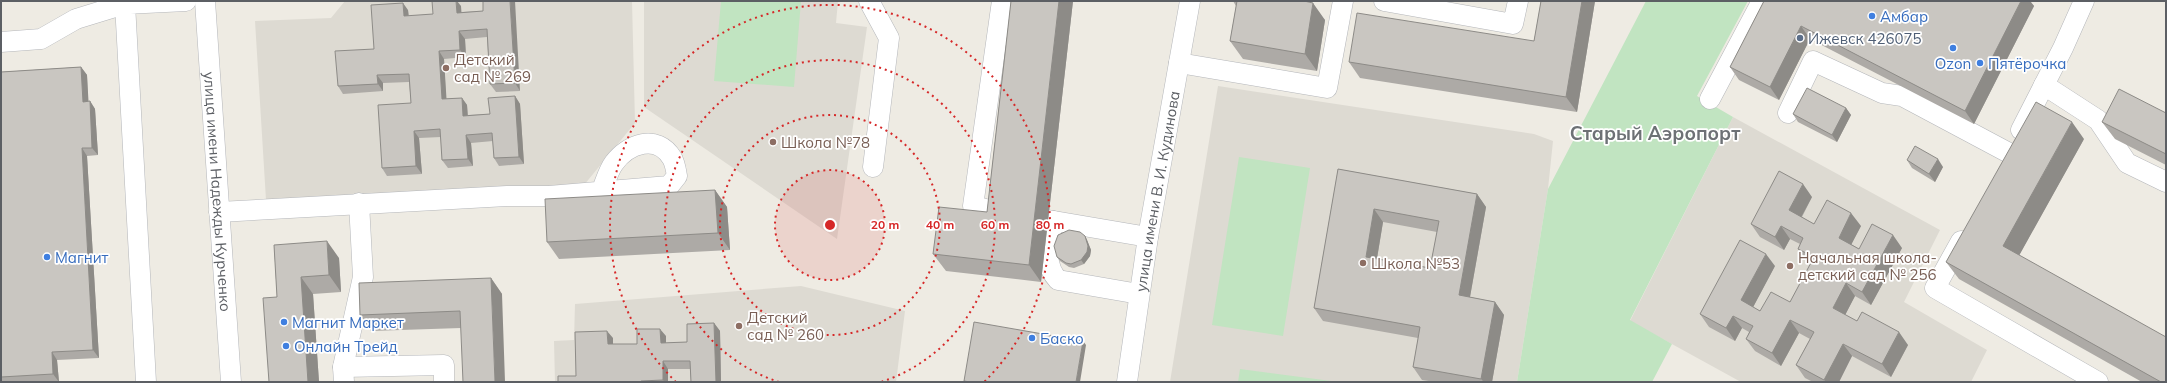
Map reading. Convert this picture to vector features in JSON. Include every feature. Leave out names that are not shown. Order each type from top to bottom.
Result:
[{"type":"street","points":[[1,42],[41,39],[76,19],[125,4],[186,1]]},
{"type":"street","name":"улица имени Надежды Курченко","points":[[205,1],[231,382]]},
{"type":"street","points":[[869,1],[889,38],[873,167]]},
{"type":"street","points":[[1001,213],[973,206],[1002,1]]},
{"type":"street","name":"улица имени В. И. Кудинова","points":[[1127,382],[1148,237],[1190,1]]},
{"type":"street","points":[[1179,63],[1328,88],[1343,1]]},
{"type":"street","points":[[1384,1],[1513,24],[1518,1]]},
{"type":"street","points":[[1710,98],[1762,1]]},
{"type":"street","points":[[1788,114],[1813,61],[1882,93],[1902,96],[2006,159],[2063,48],[2084,1]]},
{"type":"street","points":[[125,4],[146,382]]},
{"type":"street","points":[[2044,85],[2098,120],[2127,163],[2166,182]]},
{"type":"street","points":[[220,212],[255,211],[359,203],[507,196],[549,196],[601,192]]},
{"type":"street","points":[[359,203],[363,277],[343,375],[444,365],[444,382]]},
{"type":"street","points":[[1139,294],[1058,280],[1051,273],[1047,261],[1051,220],[1148,237]]},
{"type":"street","points":[[1969,227],[1935,288],[2098,382]]},
{"type":"shaded area","name":"Детский сад № 269","points":[[345,1],[632,1],[635,123],[584,185],[266,200],[255,21],[331,18]]},
{"type":"shaded area","name":"Школа №78","points":[[644,1],[838,1],[836,23],[867,27],[837,239],[644,107]]},
{"type":"shaded area","name":"Школа №53","points":[[1218,86],[1534,134],[1553,141],[1548,189],[1517,382],[1170,382]]},
{"type":"shaded area","name":"Начальная школа- детский сад № 256","points":[[1733,117],[1940,230],[1904,302],[1987,350],[1971,382],[1741,382],[1630,321]]},
{"type":"shaded area","name":"Детский сад № 260","points":[[801,286],[905,311],[896,382],[555,382],[554,341],[574,340],[575,304]]},
{"type":"green space","points":[[721,1],[801,1],[794,87],[714,81]]},
{"type":"green space","points":[[1646,1],[1748,1],[1697,96],[1733,117],[1630,320],[1672,344],[1652,382],[1517,382],[1548,189]]},
{"type":"green space","points":[[1239,157],[1310,168],[1283,336],[1212,325]]},
{"type":"green space","points":[[1240,369],[1339,382],[1238,382]]},
{"type":"building","points":[[432,1],[456,1],[457,13],[483,11],[483,1],[510,1],[515,83],[490,84],[487,29],[459,31],[460,50],[439,51],[442,99],[462,98],[463,116],[490,114],[488,98],[515,96],[519,157],[494,158],[492,133],[466,135],[468,159],[442,160],[440,129],[414,131],[416,166],[382,168],[378,105],[411,103],[409,74],[377,75],[378,84],[338,86],[335,51],[374,49],[371,5],[403,3],[404,16],[433,14]]},
{"type":"building","points":[[1011,1],[1059,1],[1029,265],[933,254],[939,207],[987,212]]},
{"type":"building","points":[[1237,1],[1304,1],[1313,3],[1305,54],[1230,41]]},
{"type":"building","points":[[1541,1],[1582,1],[1566,97],[1349,62],[1357,13],[1534,41]]},
{"type":"building","points":[[1764,1],[2021,1],[1965,111],[1801,26],[1770,87],[1730,67]]},
{"type":"building","name":"Магнит","points":[[81,67],[83,102],[90,101],[92,148],[82,148],[93,350],[52,352],[53,374],[1,377],[1,72]]},
{"type":"building","points":[[1807,88],[1846,108],[1832,135],[1793,114]]},
{"type":"building","points":[[2119,89],[2166,113],[2166,154],[2102,122]]},
{"type":"building","points":[[2036,102],[2072,122],[2003,246],[2166,337],[2166,382],[2161,382],[1946,262]]},
{"type":"building","points":[[1915,146],[1938,159],[1929,174],[1907,160]]},
{"type":"building","points":[[1338,169],[1477,194],[1459,295],[1495,302],[1481,379],[1413,367],[1420,327],[1314,308]],"holes":[[[1374,209],[1439,221],[1430,268],[1366,257]]]},
{"type":"building","points":[[1779,171],[1803,184],[1789,210],[1814,224],[1827,200],[1851,213],[1839,238],[1859,249],[1872,224],[1893,235],[1862,292],[1846,283],[1833,308],[1857,321],[1862,312],[1899,332],[1882,364],[1843,344],[1824,380],[1796,365],[1814,332],[1790,320],[1772,353],[1746,339],[1753,326],[1733,316],[1726,328],[1700,314],[1740,240],[1766,254],[1741,300],[1760,311],[1771,292],[1790,302],[1814,257],[1798,249],[1803,238],[1781,226],[1775,237],[1751,224]]},
{"type":"building","points":[[715,190],[718,233],[547,242],[545,199]]},
{"type":"building","points":[[1069,230],[1080,232],[1085,236],[1088,246],[1087,252],[1081,260],[1071,264],[1066,263],[1057,257],[1054,246],[1058,235]]},
{"type":"building","points":[[327,241],[329,275],[301,277],[308,382],[269,382],[263,298],[277,297],[274,245]]},
{"type":"building","points":[[491,278],[495,382],[463,382],[460,311],[360,315],[359,283]]},
{"type":"building","points":[[974,322],[1083,341],[1076,382],[964,381]]},
{"type":"building","points":[[714,323],[716,382],[691,382],[690,361],[663,361],[663,380],[641,382],[558,382],[558,376],[576,376],[575,332],[607,331],[608,344],[637,344],[637,329],[660,329],[661,343],[687,342],[687,324]]},
{"type":"place","name":"Амбар","points":[[1872,16]]},
{"type":"place","name":"Ижевск 426075","points":[[1800,38]]},
{"type":"place","name":"Ozon","points":[[1953,48]]},
{"type":"place","name":"Пятёрочка","points":[[1980,63]]},
{"type":"place","name":"Детский сад № 269","points":[[446,68]]},
{"type":"place","name":"Школа №78","points":[[773,142]]},
{"type":"place","name":"Магнит","points":[[47,257]]},
{"type":"place","name":"Школа №53","points":[[1363,263]]},
{"type":"place","name":"Начальная школа- детский сад № 256","points":[[1790,266]]},
{"type":"place","name":"Магнит Маркет","points":[[284,322]]},
{"type":"place","name":"Детский сад № 260","points":[[739,326]]},
{"type":"place","name":"Баско","points":[[1032,338]]},
{"type":"place","name":"Онлайн Трейд","points":[[286,346]]},
{"type":"district","name":"Старый Аэропорт","points":[[1655,133]]}]
